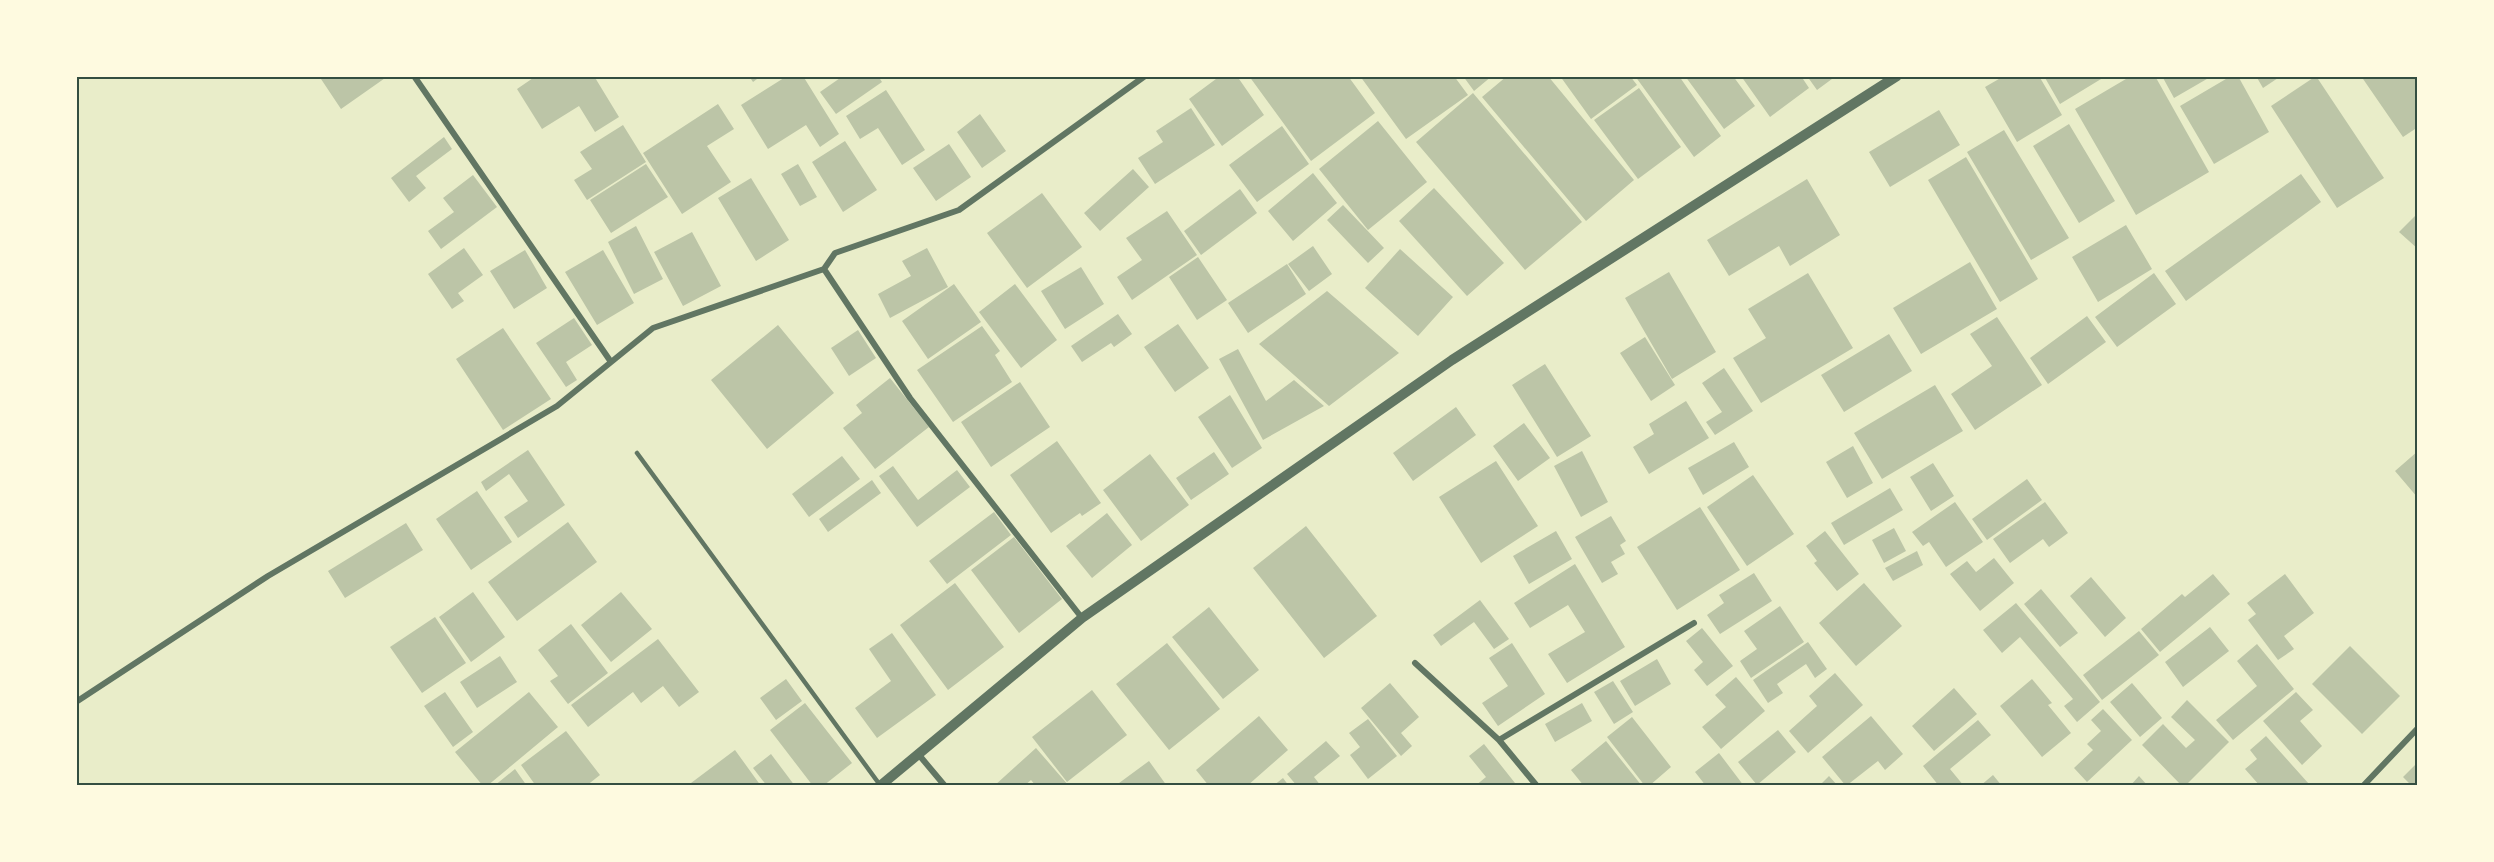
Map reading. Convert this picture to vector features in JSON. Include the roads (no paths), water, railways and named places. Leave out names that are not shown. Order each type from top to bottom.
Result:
[{"type":"street","points":[[414,76],[611,362]]},
{"type":"street","points":[[76,702],[268,576],[557,406],[652,328],[824,269],[835,253],[959,210],[1145,76]]},
{"type":"street","points":[[880,785],[1082,618],[1452,360],[1897,76]]},
{"type":"street","points":[[824,269],[909,398],[1082,618]]},
{"type":"street","points":[[1498,740],[1694,623]]},
{"type":"street","points":[[1415,663],[1498,740],[1537,786]]},
{"type":"street","points":[[2363,786],[2418,728]]},
{"type":"street","points":[[919,755],[945,786]]},
{"type":"lane","points":[[637,453],[880,785]]}]
